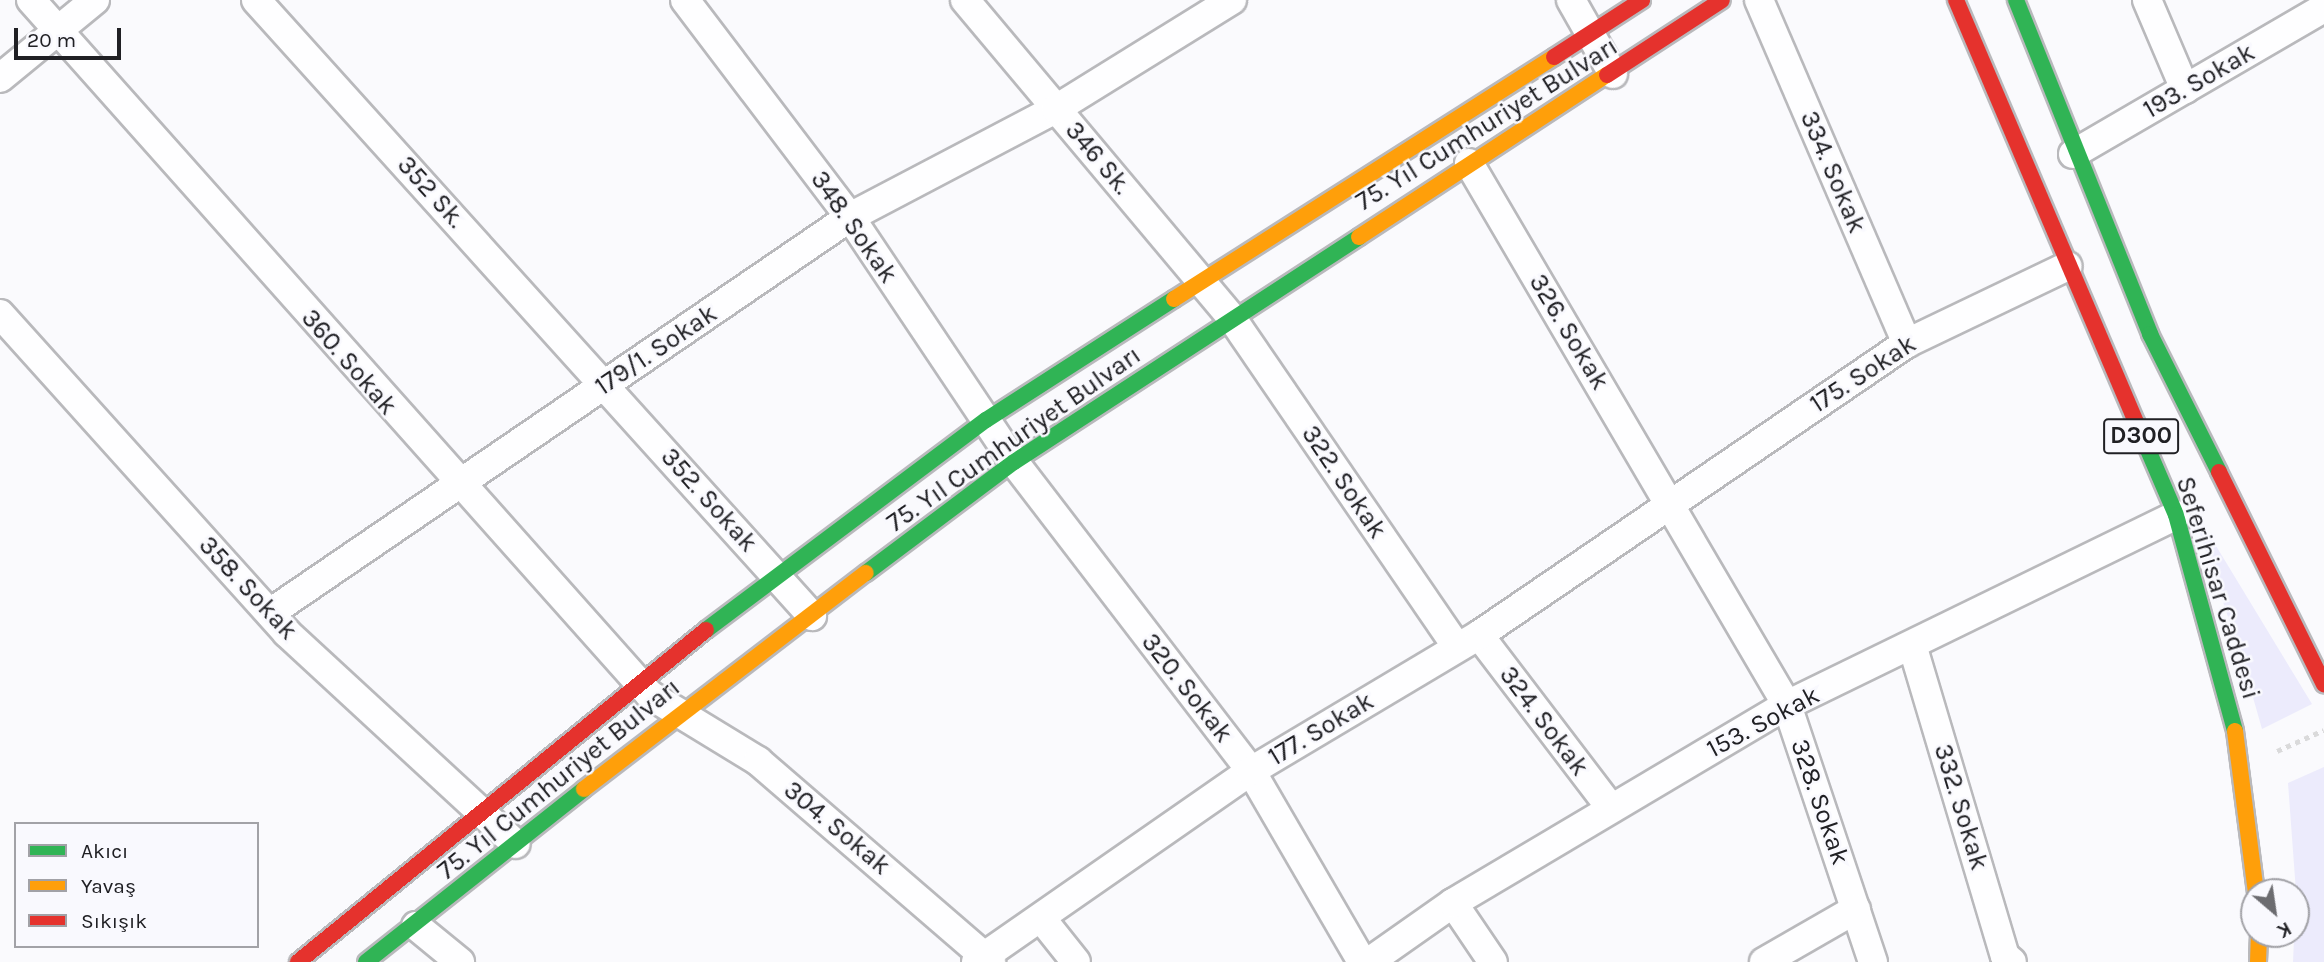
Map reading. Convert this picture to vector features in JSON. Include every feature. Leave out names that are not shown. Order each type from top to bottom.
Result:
[{"type":"main road","name":"75. Yıl Cumhuriyet Bulvarı","points":[[298,962],[479,810],[775,574],[986,420],[1642,0]]},
{"type":"main road","name":"75. Yıl Cumhuriyet Bulvarı","points":[[366,962],[416,926],[677,715],[813,616],[1014,462],[1469,163],[1614,74],[1722,0]]},
{"type":"main road","name":"Seferihisar Caddesi","points":[[1956,0],[2176,515],[2244,765],[2255,878]]},
{"type":"main road","name":"Seferihisar Caddesi","points":[[2016,0],[2073,154],[2150,334],[2324,684]]},
{"type":"street","name":"360. Sokak","points":[[31,0],[458,486],[639,685],[677,715]]},
{"type":"street","points":[[0,78],[56,29],[95,0]]},
{"type":"street","name":"352 Sk.","points":[[256,0],[606,384]]},
{"type":"street","name":"348. Sokak","points":[[685,0],[850,217],[1014,462]]},
{"type":"street","name":"346 Sk.","points":[[965,0],[1231,317]]},
{"type":"street","name":"179/1. Sokak","points":[[270,614],[850,217],[1056,109],[1232,0]]},
{"type":"street","points":[[1571,0],[1614,74]]},
{"type":"street","name":"334. Sokak","points":[[1759,0],[1907,343]]},
{"type":"street","points":[[2147,0],[2185,89]]},
{"type":"street","name":"193. Sokak","points":[[2073,154],[2324,8]]},
{"type":"street","name":"326. Sokak","points":[[1469,163],[1670,501]]},
{"type":"street","name":"175. Sokak","points":[[1670,501],[1907,343],[2068,266]]},
{"type":"street","name":"358. Sokak","points":[[0,314],[270,614],[516,844]]},
{"type":"street","name":"322. Sokak","points":[[1231,317],[1468,641]]},
{"type":"street","name":"352. Sokak","points":[[606,384],[813,616]]},
{"type":"street","name":"320. Sokak","points":[[1014,462],[1251,771],[1362,962]]},
{"type":"street","name":"177. Sokak","points":[[985,960],[1251,771],[1468,641],[1670,501]]},
{"type":"street","name":"328. Sokak","points":[[1670,501],[1787,705],[1873,962]]},
{"type":"street","name":"153. Sokak","points":[[1369,962],[1453,903],[1610,807],[1787,705],[1913,648],[2176,515]]},
{"type":"street","name":"324. Sokak","points":[[1468,641],[1610,807]]},
{"type":"street","name":"332. Sokak","points":[[1913,648],[2005,960]]},
{"type":"street","name":"304. Sokak","points":[[677,715],[758,761],[985,960]]},
{"type":"street","points":[[1453,903],[1493,962]]},
{"type":"street","points":[[1764,962],[1856,909]]},
{"type":"street","points":[[1041,918],[1076,962]]},
{"type":"street","points":[[416,926],[460,962]]},
{"type":"path","points":[[2244,765],[2324,730]]},
{"type":"shaded area","points":[[2190,503],[2312,704],[2262,729],[2242,659]]},
{"type":"shaded area","points":[[2324,767],[2324,962],[2293,962],[2294,948],[2310,948],[2310,878],[2295,878],[2288,783]]},
{"type":"traffic: fast","points":[[2016,0],[2150,334],[2219,472]]},
{"type":"traffic: fast","points":[[866,573],[1014,462],[1359,237]]},
{"type":"traffic: fast","points":[[706,630],[986,420],[1174,299]]},
{"type":"traffic: fast","points":[[2136,422],[2176,515],[2235,731]]},
{"type":"traffic: fast","points":[[366,962],[584,789]]},
{"type":"traffic: slow","points":[[1174,299],[1554,57]]},
{"type":"traffic: slow","points":[[1359,237],[1607,75]]},
{"type":"traffic: slow","points":[[584,789],[866,573]]},
{"type":"traffic: slow","points":[[2235,731],[2254,878]]},
{"type":"traffic: slow","points":[[2258,948],[2258,962]]},
{"type":"traffic: jam","points":[[1554,57],[1642,0]]},
{"type":"traffic: jam","points":[[1607,75],[1722,0]]},
{"type":"traffic: jam","points":[[1956,0],[2136,422]]},
{"type":"traffic: jam","points":[[2219,472],[2324,684]]},
{"type":"traffic: jam","points":[[298,962],[706,630]]}]
